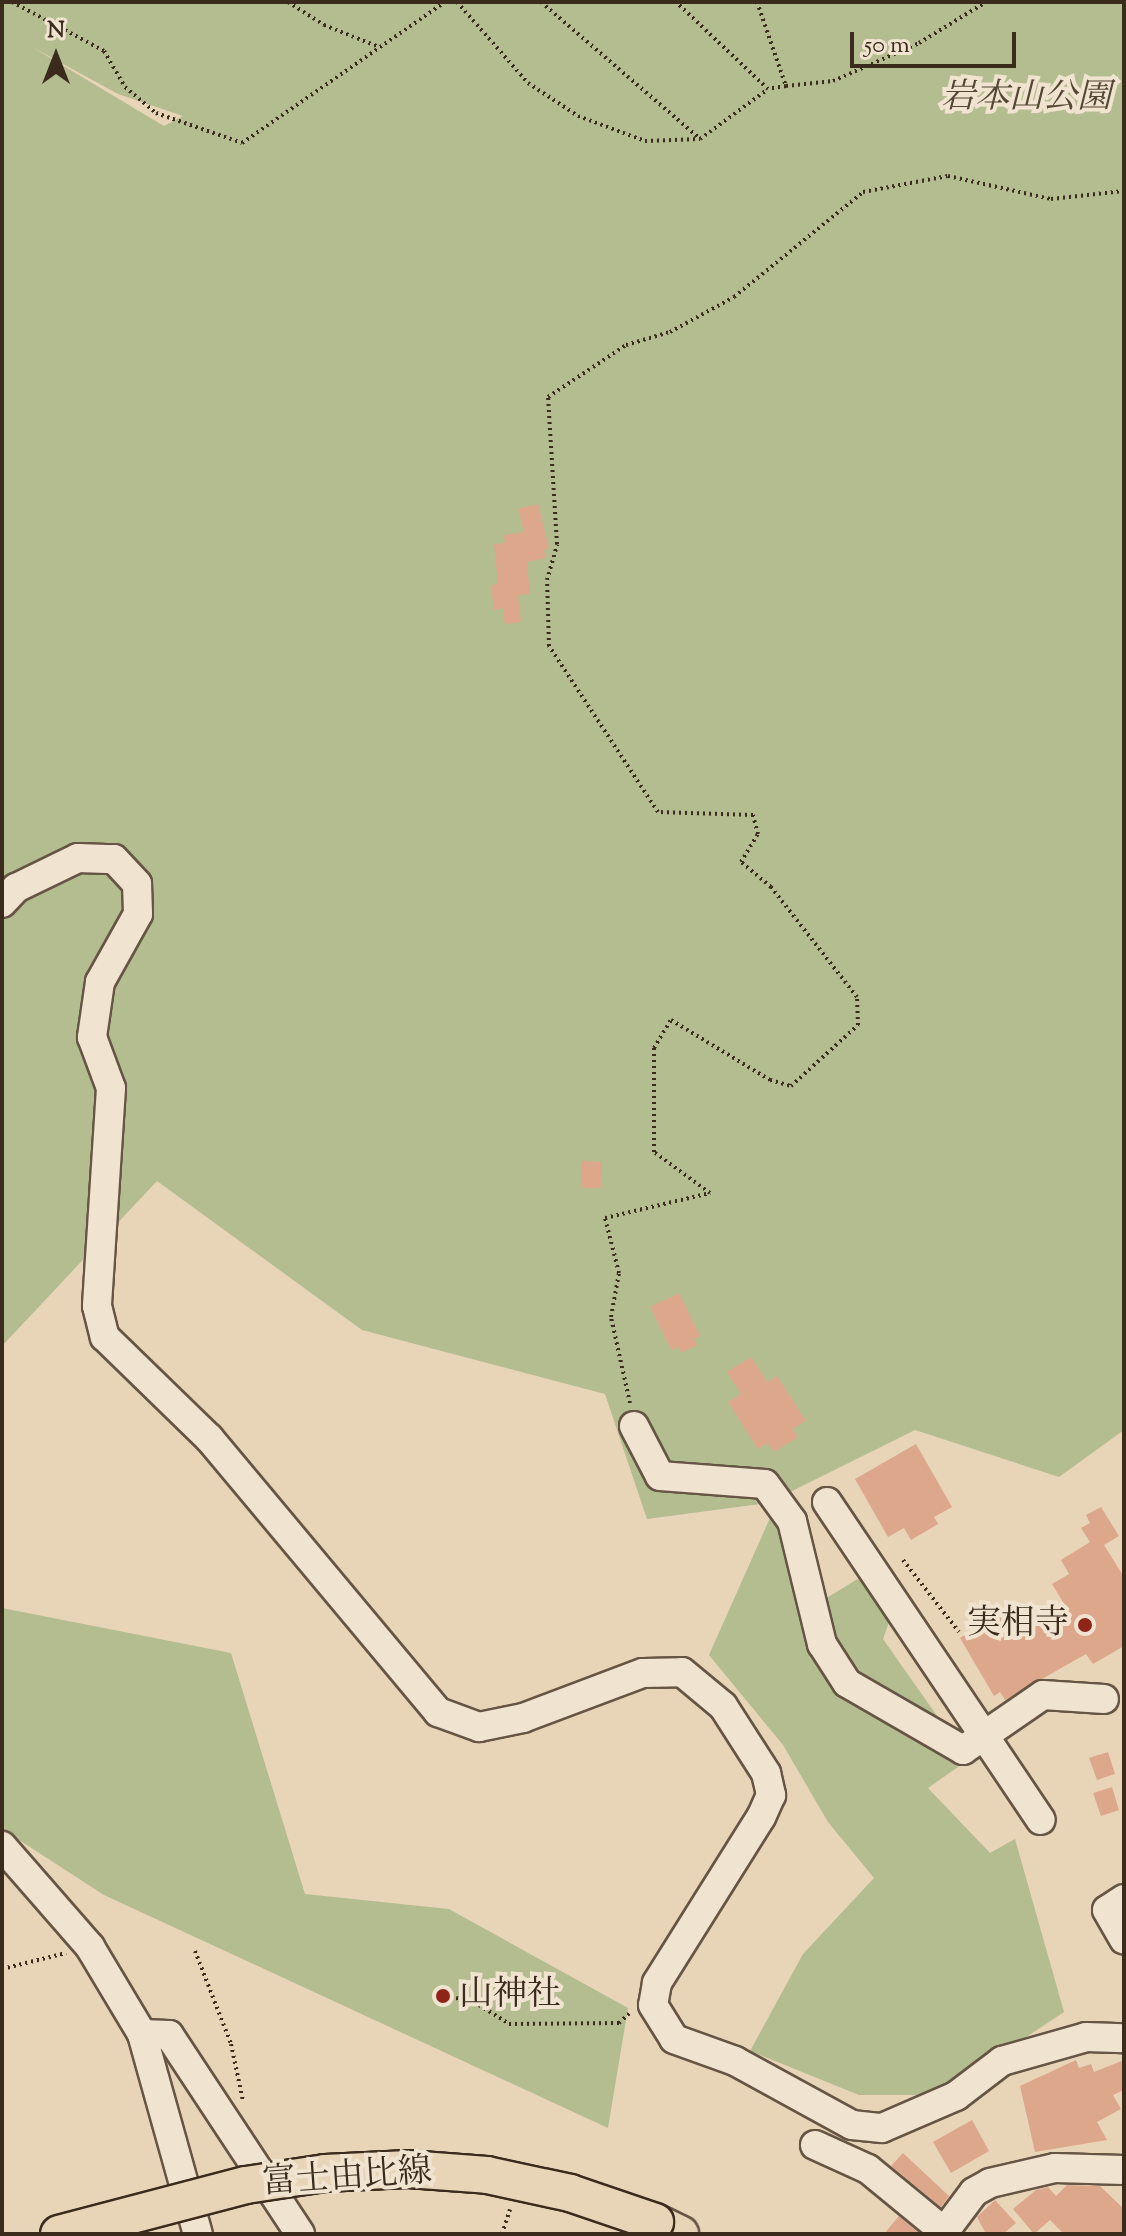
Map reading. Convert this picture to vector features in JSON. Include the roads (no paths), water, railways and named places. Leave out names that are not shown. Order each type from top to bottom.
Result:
[{"type":"main road","name":"富士由比線","points":[[59,2234],[246,2185],[325,2173],[408,2169],[529,2184],[668,2228]]},
{"type":"street","points":[[2,903],[16,888],[78,858],[114,859],[137,884],[138,914],[100,982],[92,1037],[111,1088],[97,1306],[105,1337],[209,1438],[438,1712],[479,1727],[523,1718],[643,1673],[682,1672],[723,1706],[766,1773],[771,1795],[761,1817],[657,1983],[653,2005],[674,2039],[735,2061],[852,2125],[882,2128],[956,2096],[1002,2061],[1086,2037],[1124,2038]]},
{"type":"street","points":[[634,1426],[660,1476],[765,1484],[792,1521],[822,1644],[847,1683],[963,1750],[982,1732],[1043,1695],[1104,1699]]},
{"type":"street","points":[[827,1502],[1041,1820]]},
{"type":"street","points":[[2,1846],[90,1947],[142,2034],[198,2234]]},
{"type":"street","points":[[1124,1899],[1107,1910],[1124,1939]]},
{"type":"street","points":[[142,2034],[169,2035],[300,2234]]},
{"type":"street","points":[[815,2145],[868,2169],[946,2233],[974,2192],[990,2183],[1055,2168],[1124,2170]]},
{"type":"place","name":"実相寺","points":[[1085,1625]]},
{"type":"place","name":"山神社","points":[[443,1996]]},
{"type":"park label","name":"岩本山公園","points":[[1026,99]]}]
